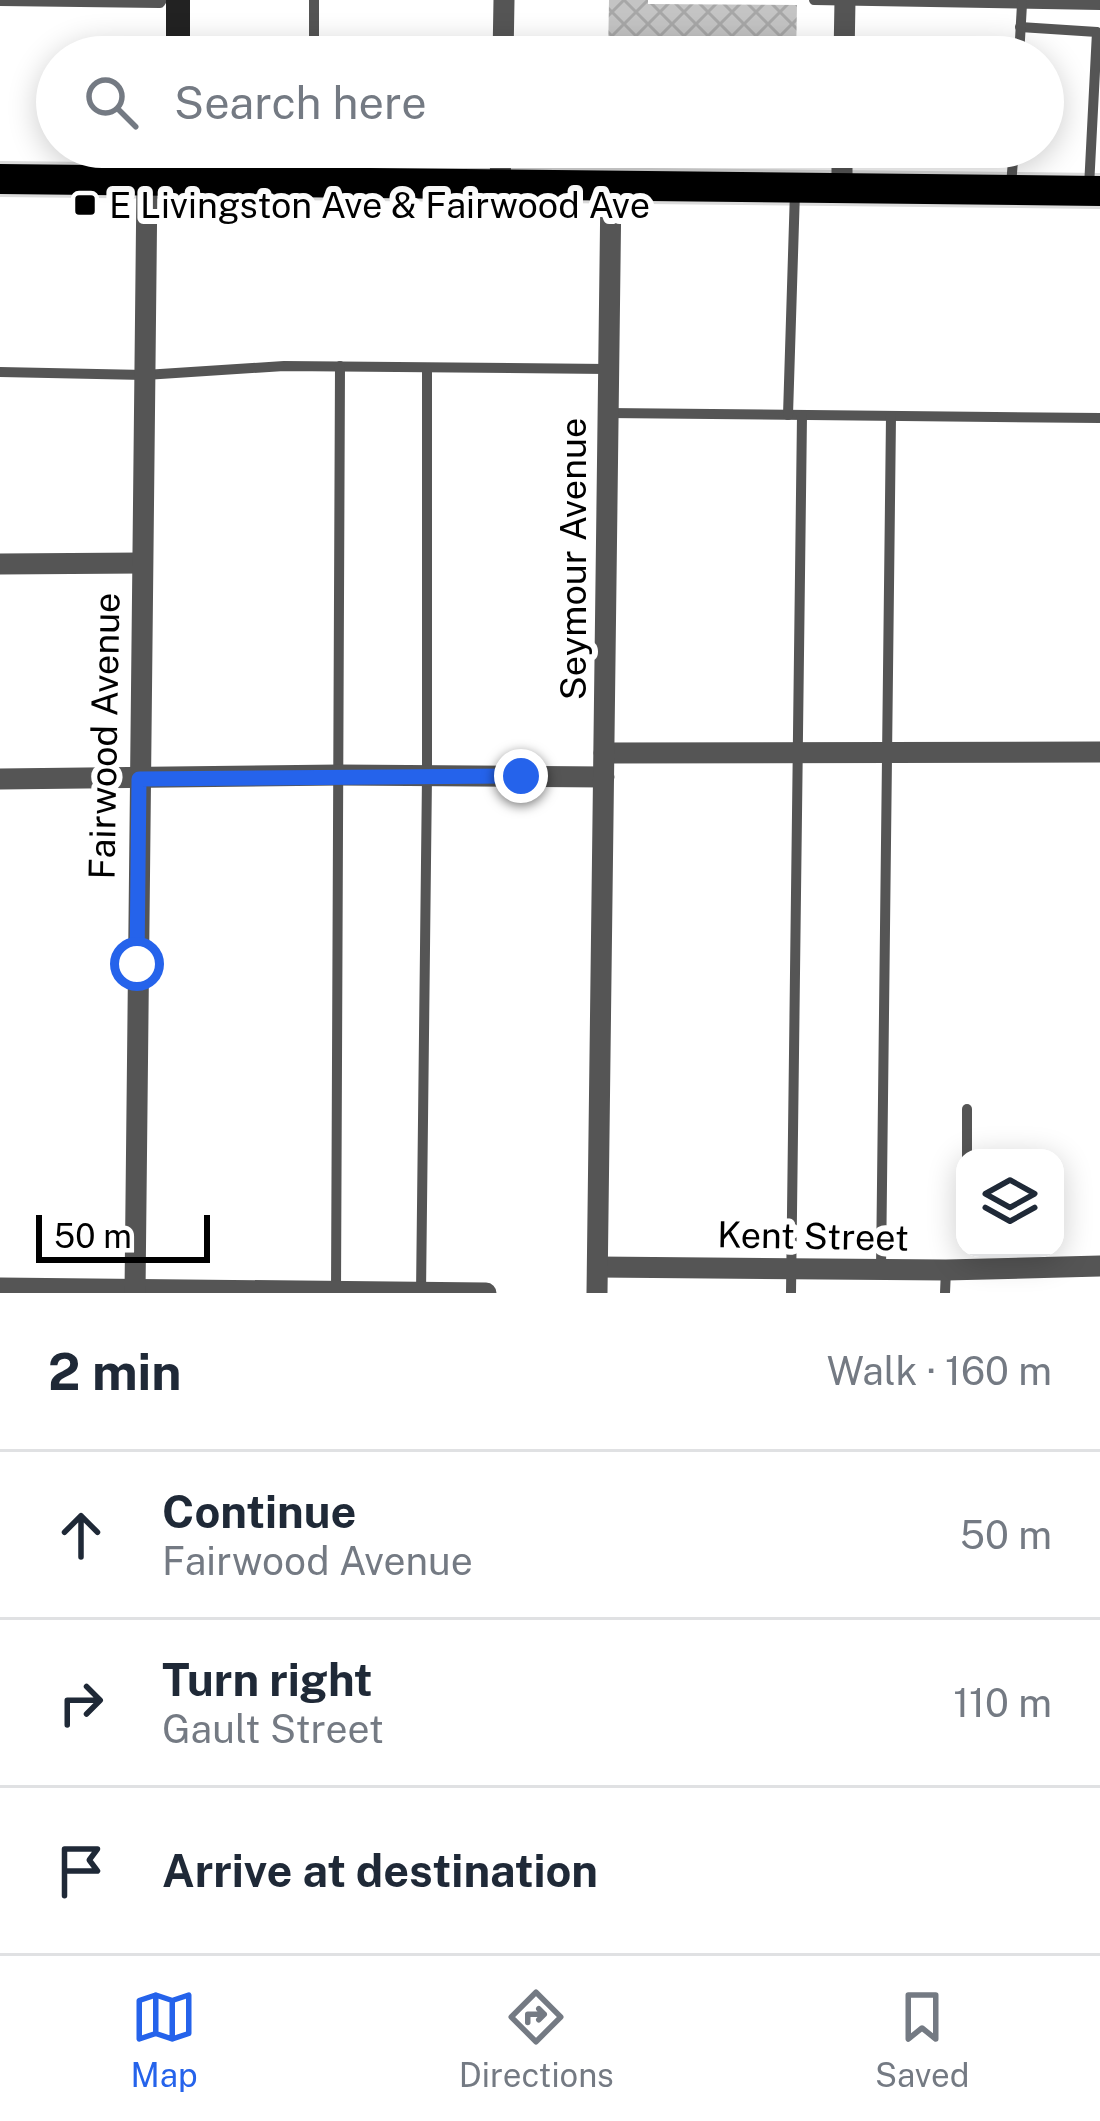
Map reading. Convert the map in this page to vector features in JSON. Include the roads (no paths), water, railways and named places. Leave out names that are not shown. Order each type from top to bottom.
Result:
[{"type":"main road","points":[[0,179],[1094,191]]},
{"type":"street","points":[[178,0],[178,36]]},
{"type":"street","points":[[503,36],[505,0]]},
{"type":"street","points":[[844,1],[844,36]]},
{"type":"street","name":"Fairwood Avenue","points":[[135,1291],[145,375],[162,181],[168,168]]},
{"type":"street","points":[[500,168],[500,185]]},
{"type":"street","points":[[842,168],[842,189]]},
{"type":"street","name":"Seymour Avenue","points":[[598,1293],[611,186]]},
{"type":"street","points":[[0,564],[142,563]]},
{"type":"street","points":[[604,753],[1100,752]]},
{"type":"street","points":[[0,779],[604,777]]},
{"type":"street","name":"Kent Street","points":[[598,1267],[956,1270],[1100,1266]]},
{"type":"street","points":[[0,1288],[486,1293]]},
{"type":"lane","points":[[0,1],[162,0]]},
{"type":"lane","points":[[314,0],[314,36]]},
{"type":"lane","points":[[814,0],[1100,5],[1094,191]]},
{"type":"lane","points":[[1020,36],[1022,4]]},
{"type":"lane","points":[[1020,27],[1097,32]]},
{"type":"lane","points":[[314,168],[314,183]]},
{"type":"lane","points":[[1010,190],[1012,168]]},
{"type":"lane","points":[[790,1293],[795,188]]},
{"type":"lane","points":[[0,372],[145,375],[284,366],[608,369]]},
{"type":"lane","points":[[336,1292],[340,366]]},
{"type":"lane","points":[[421,1293],[427,368]]},
{"type":"lane","points":[[607,413],[1100,418]]},
{"type":"lane","points":[[881,1270],[890,416]]},
{"type":"lane","points":[[967,1109],[967,1149]]},
{"type":"place","name":"E Livingston Ave & Fairwood Ave","points":[[85,205]]}]
